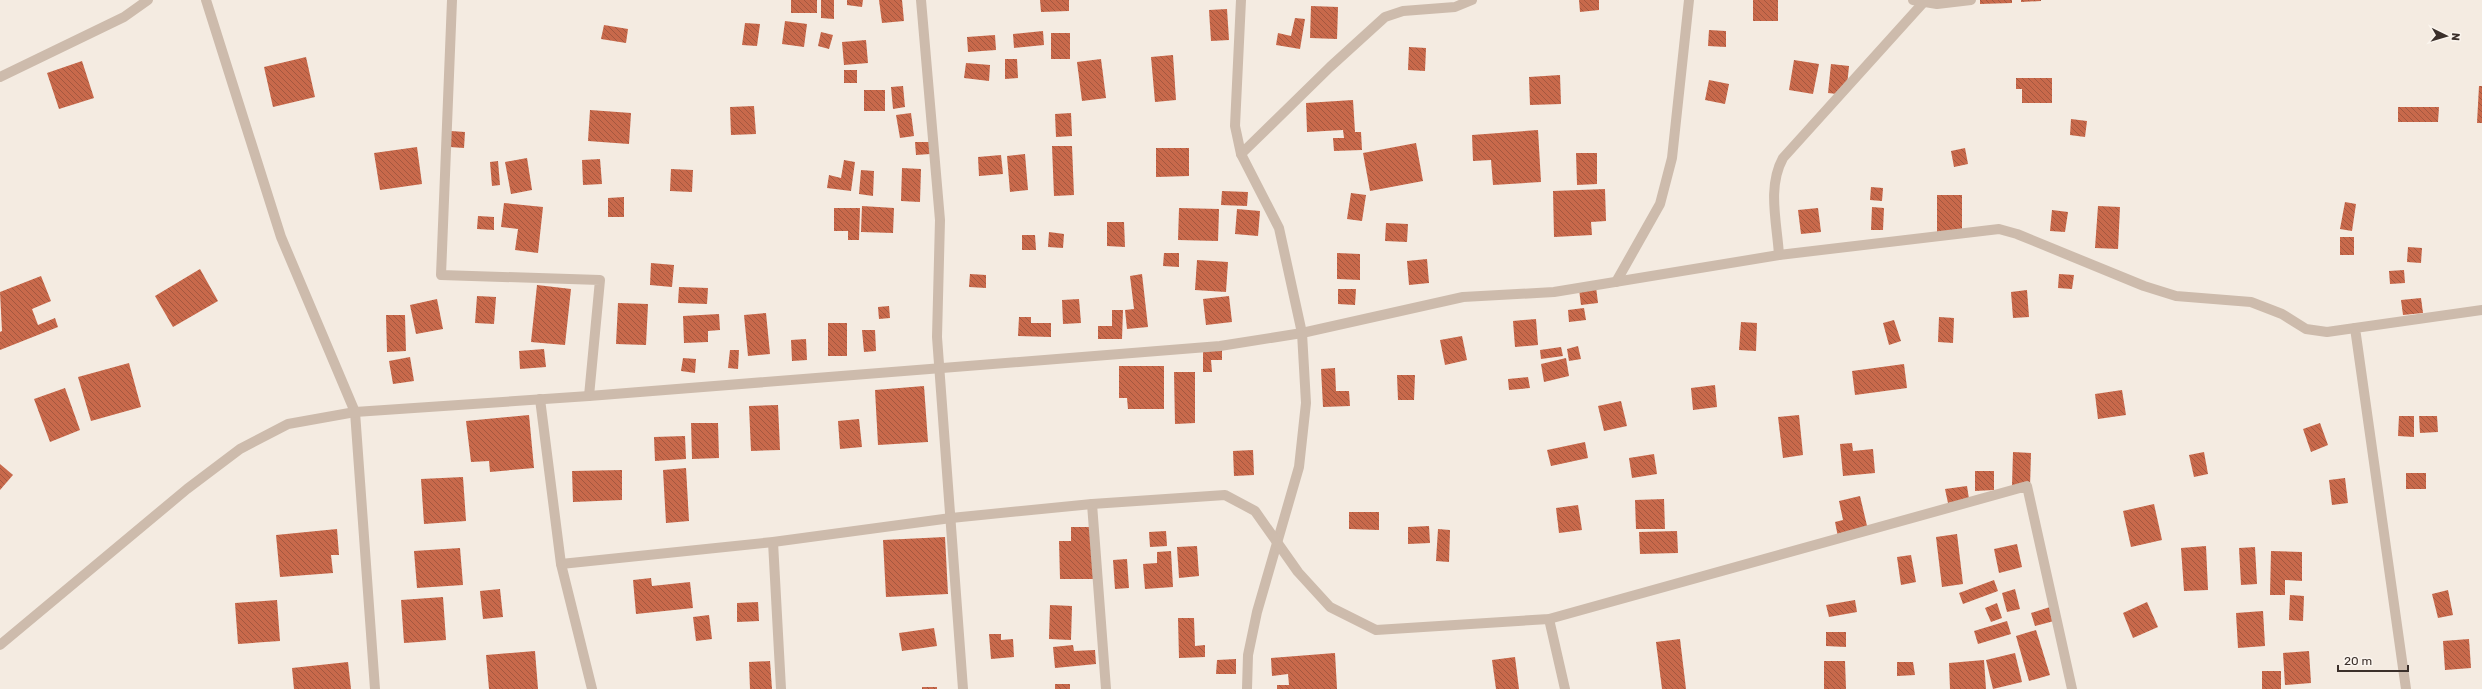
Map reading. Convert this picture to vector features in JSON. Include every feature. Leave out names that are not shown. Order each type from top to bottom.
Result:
[{"type":"street","points":[[0,77],[124,18],[148,0]]},
{"type":"street","points":[[206,0],[281,237],[355,412],[375,689]]},
{"type":"street","points":[[452,0],[442,275],[600,280],[589,396]]},
{"type":"street","points":[[920,0],[940,220],[937,337],[964,689]]},
{"type":"street","points":[[1241,0],[1235,126],[1241,154],[1279,228],[1302,334],[1306,403],[1299,467],[1257,612],[1248,655],[1247,689]]},
{"type":"street","points":[[1241,154],[1330,67],[1385,17],[1403,12],[1455,7],[1472,0]]},
{"type":"street","points":[[1616,282],[1660,204],[1672,158],[1688,0]]},
{"type":"street","points":[[1779,255],[1773,185],[1776,170],[1783,158],[1918,1],[1959,3],[1971,0]]},
{"type":"street","points":[[0,645],[187,489],[240,449],[288,424],[355,412],[589,396],[1220,346],[1302,334],[1464,297],[1554,292],[1779,255],[1999,230],[2017,234],[2144,286],[2176,296],[2251,302],[2282,314],[2306,329],[2327,332],[2482,310]]},
{"type":"street","points":[[2355,328],[2406,689]]},
{"type":"street","points":[[540,399],[561,564],[592,689]]},
{"type":"street","points":[[561,564],[773,542],[951,518],[1092,504],[1225,495],[1255,511],[1278,541],[1298,572],[1330,607],[1376,630],[1549,619],[2027,486],[2072,689]]},
{"type":"street","points":[[1092,504],[1106,689]]},
{"type":"street","points":[[773,542],[781,689]]},
{"type":"street","points":[[1549,619],[1565,689]]},
{"type":"building","points":[[791,0],[817,0],[817,13],[791,13]]},
{"type":"building","points":[[821,0],[834,0],[834,19],[821,18]]},
{"type":"building","points":[[847,0],[863,0],[862,7],[847,5]]},
{"type":"building","points":[[879,0],[902,0],[904,21],[882,23]]},
{"type":"building","points":[[1040,0],[1069,0],[1069,11],[1041,12]]},
{"type":"building","points":[[1579,0],[1599,0],[1599,10],[1580,12]]},
{"type":"building","points":[[1753,0],[1778,0],[1778,21],[1753,21]]},
{"type":"building","points":[[1980,0],[2012,0],[2012,3],[1980,4]]},
{"type":"building","points":[[2021,0],[2041,0],[2041,1],[2021,2]]},
{"type":"building","points":[[1311,6],[1338,7],[1337,39],[1310,38]]},
{"type":"building","points":[[1227,9],[1229,40],[1211,41],[1209,10]]},
{"type":"building","points":[[1295,18],[1305,19],[1300,49],[1276,45],[1278,33],[1291,36]]},
{"type":"building","points":[[785,21],[807,24],[804,47],[782,44]]},
{"type":"building","points":[[745,23],[760,24],[757,46],[742,45]]},
{"type":"building","points":[[604,25],[628,29],[626,43],[601,39]]},
{"type":"building","points":[[1709,30],[1726,31],[1726,47],[1708,46]]},
{"type":"building","points":[[1043,31],[1044,45],[1014,48],[1013,34]]},
{"type":"building","points":[[821,32],[833,35],[829,49],[818,46]]},
{"type":"building","points":[[1051,33],[1070,33],[1070,59],[1051,59]]},
{"type":"building","points":[[995,35],[996,50],[968,52],[967,37]]},
{"type":"building","points":[[866,40],[868,63],[844,65],[842,42]]},
{"type":"building","points":[[1409,47],[1426,48],[1425,71],[1408,70]]},
{"type":"building","points":[[1173,55],[1176,100],[1155,102],[1151,57]]},
{"type":"building","points":[[306,57],[315,97],[273,107],[264,67]]},
{"type":"building","points":[[1005,59],[1017,59],[1018,78],[1005,79]]},
{"type":"building","points":[[1101,59],[1106,98],[1082,101],[1077,62]]},
{"type":"building","points":[[1794,60],[1819,64],[1813,94],[1789,90]]},
{"type":"building","points":[[82,61],[94,98],[59,109],[47,73]]},
{"type":"building","points":[[966,63],[990,65],[989,81],[964,78]]},
{"type":"building","points":[[1831,64],[1849,66],[1846,95],[1828,93]]},
{"type":"building","points":[[844,70],[857,70],[857,83],[844,83]]},
{"type":"building","points":[[1560,75],[1561,104],[1530,105],[1529,77]]},
{"type":"building","points":[[2016,78],[2052,78],[2052,103],[2022,103],[2022,89],[2016,89]]},
{"type":"building","points":[[1709,80],[1729,84],[1725,104],[1705,100]]},
{"type":"building","points":[[903,86],[905,107],[893,109],[891,87]]},
{"type":"building","points":[[2479,86],[2482,86],[2482,123],[2477,123]]},
{"type":"building","points":[[864,90],[885,90],[885,111],[864,111]]},
{"type":"building","points":[[1353,100],[1355,132],[1361,132],[1362,150],[1334,151],[1333,138],[1344,138],[1343,130],[1307,132],[1306,103]]},
{"type":"building","points":[[754,106],[756,134],[731,135],[730,107]]},
{"type":"building","points":[[2398,107],[2439,107],[2438,122],[2398,122]]},
{"type":"building","points":[[590,110],[631,113],[629,144],[588,141]]},
{"type":"building","points":[[911,113],[914,136],[900,138],[896,115]]},
{"type":"building","points":[[1071,113],[1072,136],[1056,137],[1055,114]]},
{"type":"building","points":[[2071,119],[2087,121],[2085,137],[2070,135]]},
{"type":"building","points":[[1538,130],[1541,182],[1493,185],[1491,160],[1473,161],[1472,135]]},
{"type":"building","points":[[451,131],[465,132],[464,148],[450,147]]},
{"type":"building","points":[[915,142],[930,142],[930,154],[916,155]]},
{"type":"building","points":[[1416,143],[1423,181],[1370,191],[1363,153]]},
{"type":"building","points":[[1052,146],[1072,146],[1074,195],[1054,196]]},
{"type":"building","points":[[417,147],[422,184],[380,190],[374,153]]},
{"type":"building","points":[[1156,148],[1189,148],[1189,176],[1156,177]]},
{"type":"building","points":[[1965,148],[1968,164],[1954,167],[1951,151]]},
{"type":"building","points":[[1576,153],[1597,153],[1597,184],[1577,185]]},
{"type":"building","points":[[1025,154],[1028,190],[1010,192],[1007,156]]},
{"type":"building","points":[[1001,155],[1003,174],[979,176],[978,157]]},
{"type":"building","points":[[527,158],[532,190],[511,194],[505,162]]},
{"type":"building","points":[[600,159],[602,184],[583,185],[582,160]]},
{"type":"building","points":[[844,160],[855,162],[851,191],[827,188],[829,175],[841,178]]},
{"type":"building","points":[[498,161],[500,185],[492,186],[490,162]]},
{"type":"building","points":[[902,168],[921,169],[920,202],[901,201]]},
{"type":"building","points":[[671,169],[693,170],[692,192],[670,191]]},
{"type":"building","points":[[861,170],[874,171],[873,196],[859,194]]},
{"type":"building","points":[[1871,187],[1883,188],[1882,201],[1870,200]]},
{"type":"building","points":[[1605,189],[1606,221],[1591,222],[1592,235],[1554,237],[1553,191]]},
{"type":"building","points":[[1222,191],[1248,192],[1247,206],[1221,205]]},
{"type":"building","points":[[1351,193],[1366,195],[1362,221],[1347,219]]},
{"type":"building","points":[[1937,195],[1962,195],[1962,232],[1937,232]]},
{"type":"building","points":[[624,197],[624,217],[608,217],[608,198]]},
{"type":"building","points":[[2345,202],[2356,204],[2352,231],[2340,229]]},
{"type":"building","points":[[504,203],[543,207],[538,253],[515,250],[518,229],[501,227]]},
{"type":"building","points":[[862,206],[894,208],[893,233],[861,232]]},
{"type":"building","points":[[2098,206],[2120,207],[2118,249],[2095,248]]},
{"type":"building","points":[[1872,207],[1884,208],[1883,230],[1871,230]]},
{"type":"building","points":[[834,208],[860,208],[859,240],[848,240],[848,231],[834,231]]},
{"type":"building","points":[[1179,208],[1219,209],[1218,241],[1178,240]]},
{"type":"building","points":[[1818,208],[1821,232],[1801,234],[1798,210]]},
{"type":"building","points":[[1237,209],[1260,211],[1258,236],[1235,234]]},
{"type":"building","points":[[2052,210],[2068,212],[2065,232],[2050,231]]},
{"type":"building","points":[[478,216],[494,217],[494,230],[477,229]]},
{"type":"building","points":[[1107,222],[1124,222],[1125,247],[1107,246]]},
{"type":"building","points":[[1386,223],[1408,224],[1407,242],[1385,241]]},
{"type":"building","points":[[1049,232],[1064,234],[1063,248],[1048,247]]},
{"type":"building","points":[[1022,235],[1035,235],[1036,250],[1022,250]]},
{"type":"building","points":[[2340,237],[2354,237],[2354,255],[2340,255]]},
{"type":"building","points":[[2408,247],[2422,248],[2421,263],[2407,262]]},
{"type":"building","points":[[1164,253],[1179,253],[1179,267],[1163,266]]},
{"type":"building","points":[[1337,253],[1360,254],[1360,280],[1337,279]]},
{"type":"building","points":[[1427,259],[1429,283],[1409,285],[1407,261]]},
{"type":"building","points":[[1197,260],[1228,262],[1226,292],[1195,290]]},
{"type":"building","points":[[651,263],[674,265],[672,287],[650,285]]},
{"type":"building","points":[[200,269],[218,301],[173,327],[155,296]]},
{"type":"building","points":[[2404,270],[2405,283],[2390,284],[2389,271]]},
{"type":"building","points":[[970,274],[986,275],[986,288],[969,287]]},
{"type":"building","points":[[1142,274],[1148,327],[1127,329],[1125,310],[1134,309],[1130,276]]},
{"type":"building","points":[[2059,274],[2074,275],[2072,289],[2058,288]]},
{"type":"building","points":[[41,276],[51,301],[32,309],[38,325],[55,318],[58,327],[0,350],[0,332],[2,331],[0,292]]},
{"type":"building","points":[[537,285],[571,289],[565,345],[531,342]]},
{"type":"building","points":[[679,287],[708,288],[707,304],[678,303]]},
{"type":"building","points":[[1596,287],[1598,303],[1581,305],[1579,289]]},
{"type":"building","points":[[1338,289],[1356,289],[1355,305],[1338,304]]},
{"type":"building","points":[[2027,290],[2029,317],[2013,318],[2011,292]]},
{"type":"building","points":[[477,296],[496,297],[494,324],[475,323]]},
{"type":"building","points":[[1229,296],[1232,322],[1206,325],[1203,299]]},
{"type":"building","points":[[2421,298],[2423,313],[2403,315],[2401,300]]},
{"type":"building","points":[[437,299],[443,329],[416,334],[410,305]]},
{"type":"building","points":[[1079,299],[1081,323],[1063,324],[1062,300]]},
{"type":"building","points":[[618,303],[648,304],[646,345],[616,344]]},
{"type":"building","points":[[889,306],[890,318],[879,319],[878,307]]},
{"type":"building","points":[[1584,308],[1586,320],[1569,322],[1568,310]]},
{"type":"building","points":[[1112,310],[1123,310],[1122,339],[1098,339],[1098,326],[1112,326]]},
{"type":"building","points":[[766,313],[770,354],[748,356],[744,315]]},
{"type":"building","points":[[719,314],[720,330],[708,331],[708,342],[684,343],[683,316]]},
{"type":"building","points":[[386,315],[405,315],[406,351],[387,352]]},
{"type":"building","points":[[1019,317],[1031,317],[1031,323],[1051,323],[1051,337],[1018,336]]},
{"type":"building","points":[[1939,317],[1954,318],[1953,343],[1938,342]]},
{"type":"building","points":[[1536,319],[1538,345],[1515,347],[1513,321]]},
{"type":"building","points":[[1894,320],[1901,341],[1889,345],[1883,323]]},
{"type":"building","points":[[1741,322],[1757,323],[1756,351],[1739,350]]},
{"type":"building","points":[[828,323],[847,323],[847,356],[828,356]]},
{"type":"building","points":[[862,330],[875,330],[876,351],[864,352]]},
{"type":"building","points":[[1462,336],[1467,360],[1445,365],[1440,340]]},
{"type":"building","points":[[806,339],[807,360],[792,361],[791,340]]},
{"type":"building","points":[[1578,346],[1581,359],[1569,361],[1567,349]]},
{"type":"building","points":[[1561,347],[1563,356],[1541,359],[1540,350]]},
{"type":"building","points":[[1203,348],[1222,348],[1222,360],[1211,360],[1212,372],[1203,372]]},
{"type":"building","points":[[544,349],[546,367],[520,369],[519,351]]},
{"type":"building","points":[[730,350],[739,350],[738,369],[728,368]]},
{"type":"building","points":[[410,357],[414,381],[393,384],[389,361]]},
{"type":"building","points":[[683,358],[696,359],[695,373],[681,371]]},
{"type":"building","points":[[1566,358],[1569,376],[1544,382],[1541,364]]},
{"type":"building","points":[[129,363],[141,407],[91,421],[78,377]]},
{"type":"building","points":[[1904,364],[1907,388],[1855,395],[1852,371]]},
{"type":"building","points":[[1119,366],[1164,366],[1164,409],[1128,409],[1127,398],[1119,398]]},
{"type":"building","points":[[1335,368],[1336,391],[1349,391],[1350,406],[1323,407],[1321,369]]},
{"type":"building","points":[[1174,372],[1195,372],[1195,423],[1175,424]]},
{"type":"building","points":[[1397,375],[1415,375],[1414,400],[1398,400]]},
{"type":"building","points":[[1528,377],[1530,388],[1509,390],[1508,379]]},
{"type":"building","points":[[1715,385],[1717,407],[1693,410],[1691,388]]},
{"type":"building","points":[[924,386],[928,442],[878,445],[875,390]]},
{"type":"building","points":[[65,388],[80,430],[50,442],[34,399]]},
{"type":"building","points":[[2122,390],[2126,415],[2098,419],[2095,394]]},
{"type":"building","points":[[1621,401],[1627,426],[1604,431],[1598,406]]},
{"type":"building","points":[[778,405],[780,450],[751,451],[749,406]]},
{"type":"building","points":[[529,415],[534,468],[490,472],[489,461],[471,462],[466,421]]},
{"type":"building","points":[[1799,415],[1803,455],[1783,458],[1778,417]]},
{"type":"building","points":[[2399,416],[2414,416],[2414,437],[2398,436]]},
{"type":"building","points":[[2419,416],[2437,416],[2438,432],[2420,433]]},
{"type":"building","points":[[859,419],[862,447],[840,449],[838,421]]},
{"type":"building","points":[[691,423],[718,423],[719,458],[692,459]]},
{"type":"building","points":[[2320,423],[2328,445],[2311,452],[2303,429]]},
{"type":"building","points":[[685,436],[686,459],[655,461],[654,437]]},
{"type":"building","points":[[1585,442],[1588,458],[1551,466],[1547,450]]},
{"type":"building","points":[[1852,443],[1853,451],[1873,449],[1875,473],[1843,476],[1840,444]]},
{"type":"building","points":[[1253,450],[1254,475],[1234,476],[1233,451]]},
{"type":"building","points":[[2013,452],[2031,453],[2030,487],[2012,486]]},
{"type":"building","points":[[2204,452],[2208,474],[2194,477],[2189,455]]},
{"type":"building","points":[[1654,454],[1657,474],[1632,478],[1629,458]]},
{"type":"building","points":[[0,464],[13,475],[0,490]]},
{"type":"building","points":[[686,468],[689,521],[666,523],[663,470]]},
{"type":"building","points":[[622,470],[622,500],[573,502],[572,471]]},
{"type":"building","points":[[1975,471],[1994,471],[1994,490],[1975,491]]},
{"type":"building","points":[[2406,473],[2426,473],[2426,489],[2406,489]]},
{"type":"building","points":[[463,477],[466,521],[424,524],[421,479]]},
{"type":"building","points":[[2345,478],[2348,503],[2332,505],[2329,480]]},
{"type":"building","points":[[1967,486],[1969,499],[1948,503],[1945,489]]},
{"type":"building","points":[[1860,496],[1868,530],[1838,537],[1835,522],[1843,520],[1839,501]]},
{"type":"building","points":[[1664,499],[1665,529],[1636,529],[1635,500]]},
{"type":"building","points":[[2154,504],[2162,540],[2131,547],[2123,511]]},
{"type":"building","points":[[1578,505],[1582,530],[1559,533],[1556,508]]},
{"type":"building","points":[[1349,512],[1379,512],[1379,530],[1349,529]]},
{"type":"building","points":[[1429,526],[1430,543],[1408,544],[1408,527]]},
{"type":"building","points":[[1071,527],[1094,527],[1095,579],[1060,579],[1059,541],[1071,541]]},
{"type":"building","points":[[337,529],[339,555],[331,555],[333,573],[280,577],[276,535]]},
{"type":"building","points":[[1438,529],[1450,530],[1449,562],[1436,561]]},
{"type":"building","points":[[1166,531],[1167,546],[1150,547],[1149,532]]},
{"type":"building","points":[[1677,531],[1678,553],[1640,554],[1639,532]]},
{"type":"building","points":[[1957,534],[1963,584],[1942,587],[1936,537]]},
{"type":"building","points":[[945,537],[948,594],[886,597],[883,540]]},
{"type":"building","points":[[2017,544],[2022,567],[1999,573],[1994,549]]},
{"type":"building","points":[[1197,546],[1199,576],[1179,578],[1177,547]]},
{"type":"building","points":[[2206,546],[2208,590],[2184,591],[2181,548]]},
{"type":"building","points":[[2255,547],[2257,584],[2241,585],[2239,548]]},
{"type":"building","points":[[460,548],[463,585],[417,588],[414,551]]},
{"type":"building","points":[[1171,551],[1173,587],[1145,589],[1143,564],[1157,563],[1157,552]]},
{"type":"building","points":[[2271,551],[2302,552],[2302,581],[2285,580],[2285,595],[2270,595]]},
{"type":"building","points":[[1911,555],[1916,582],[1901,585],[1897,557]]},
{"type":"building","points":[[1127,559],[1129,588],[1115,589],[1113,560]]},
{"type":"building","points":[[651,578],[652,586],[690,582],[693,608],[636,614],[633,580]]},
{"type":"building","points":[[1994,580],[1998,591],[1963,604],[1959,593]]},
{"type":"building","points":[[500,589],[503,617],[483,619],[480,591]]},
{"type":"building","points":[[2015,589],[2020,609],[2007,612],[2002,593]]},
{"type":"building","points":[[2448,590],[2453,615],[2438,618],[2432,594]]},
{"type":"building","points":[[2290,595],[2304,596],[2303,621],[2289,620]]},
{"type":"building","points":[[443,597],[446,640],[404,643],[401,600]]},
{"type":"building","points":[[277,600],[280,641],[238,644],[235,603]]},
{"type":"building","points":[[1855,600],[1857,612],[1829,617],[1826,605]]},
{"type":"building","points":[[758,602],[759,621],[737,622],[737,603]]},
{"type":"building","points":[[2147,602],[2158,627],[2133,638],[2123,613]]},
{"type":"building","points":[[1997,603],[2002,618],[1991,622],[1985,608]]},
{"type":"building","points":[[1050,605],[1072,606],[1071,640],[1049,639]]},
{"type":"building","points":[[2050,607],[2054,621],[2035,626],[2031,613]]},
{"type":"building","points":[[2263,611],[2265,646],[2238,648],[2236,613]]},
{"type":"building","points":[[709,615],[712,639],[696,641],[693,617]]},
{"type":"building","points":[[1178,618],[1194,618],[1195,646],[1205,645],[1205,657],[1179,658]]},
{"type":"building","points":[[2007,621],[2011,634],[1978,644],[1974,631]]},
{"type":"building","points":[[934,628],[937,646],[902,651],[899,633]]},
{"type":"building","points":[[2036,630],[2050,675],[2029,681],[2016,636]]},
{"type":"building","points":[[1826,632],[1846,632],[1846,647],[1826,646]]},
{"type":"building","points":[[989,634],[1001,634],[1001,640],[1013,639],[1014,657],[991,659]]},
{"type":"building","points":[[1680,639],[1686,689],[1662,689],[1656,642]]},
{"type":"building","points":[[2469,639],[2471,668],[2445,670],[2443,641]]},
{"type":"building","points":[[1073,645],[1074,651],[1095,650],[1096,664],[1055,668],[1053,647]]},
{"type":"building","points":[[535,651],[538,689],[489,689],[486,655]]},
{"type":"building","points":[[2309,651],[2311,683],[2285,685],[2283,653]]},
{"type":"building","points":[[1335,653],[1337,689],[1277,689],[1277,685],[1289,685],[1288,674],[1272,676],[1271,658]]},
{"type":"building","points":[[2015,653],[2022,682],[1993,689],[1986,660]]},
{"type":"building","points":[[1515,657],[1519,689],[1496,689],[1492,660]]},
{"type":"building","points":[[1236,659],[1236,674],[1216,674],[1217,660]]},
{"type":"building","points":[[1984,660],[1986,689],[1950,689],[1949,663]]},
{"type":"building","points":[[770,661],[772,689],[750,689],[749,662]]},
{"type":"building","points":[[1824,661],[1845,661],[1846,689],[1824,689]]},
{"type":"building","points":[[348,662],[351,689],[294,689],[292,668]]},
{"type":"building","points":[[1897,662],[1913,662],[1915,675],[1897,676]]},
{"type":"building","points":[[2262,671],[2281,671],[2281,689],[2262,689]]},
{"type":"building","points":[[1055,684],[1070,684],[1070,689],[1055,689]]},
{"type":"building","points":[[922,687],[937,687],[937,689],[922,689]]}]
